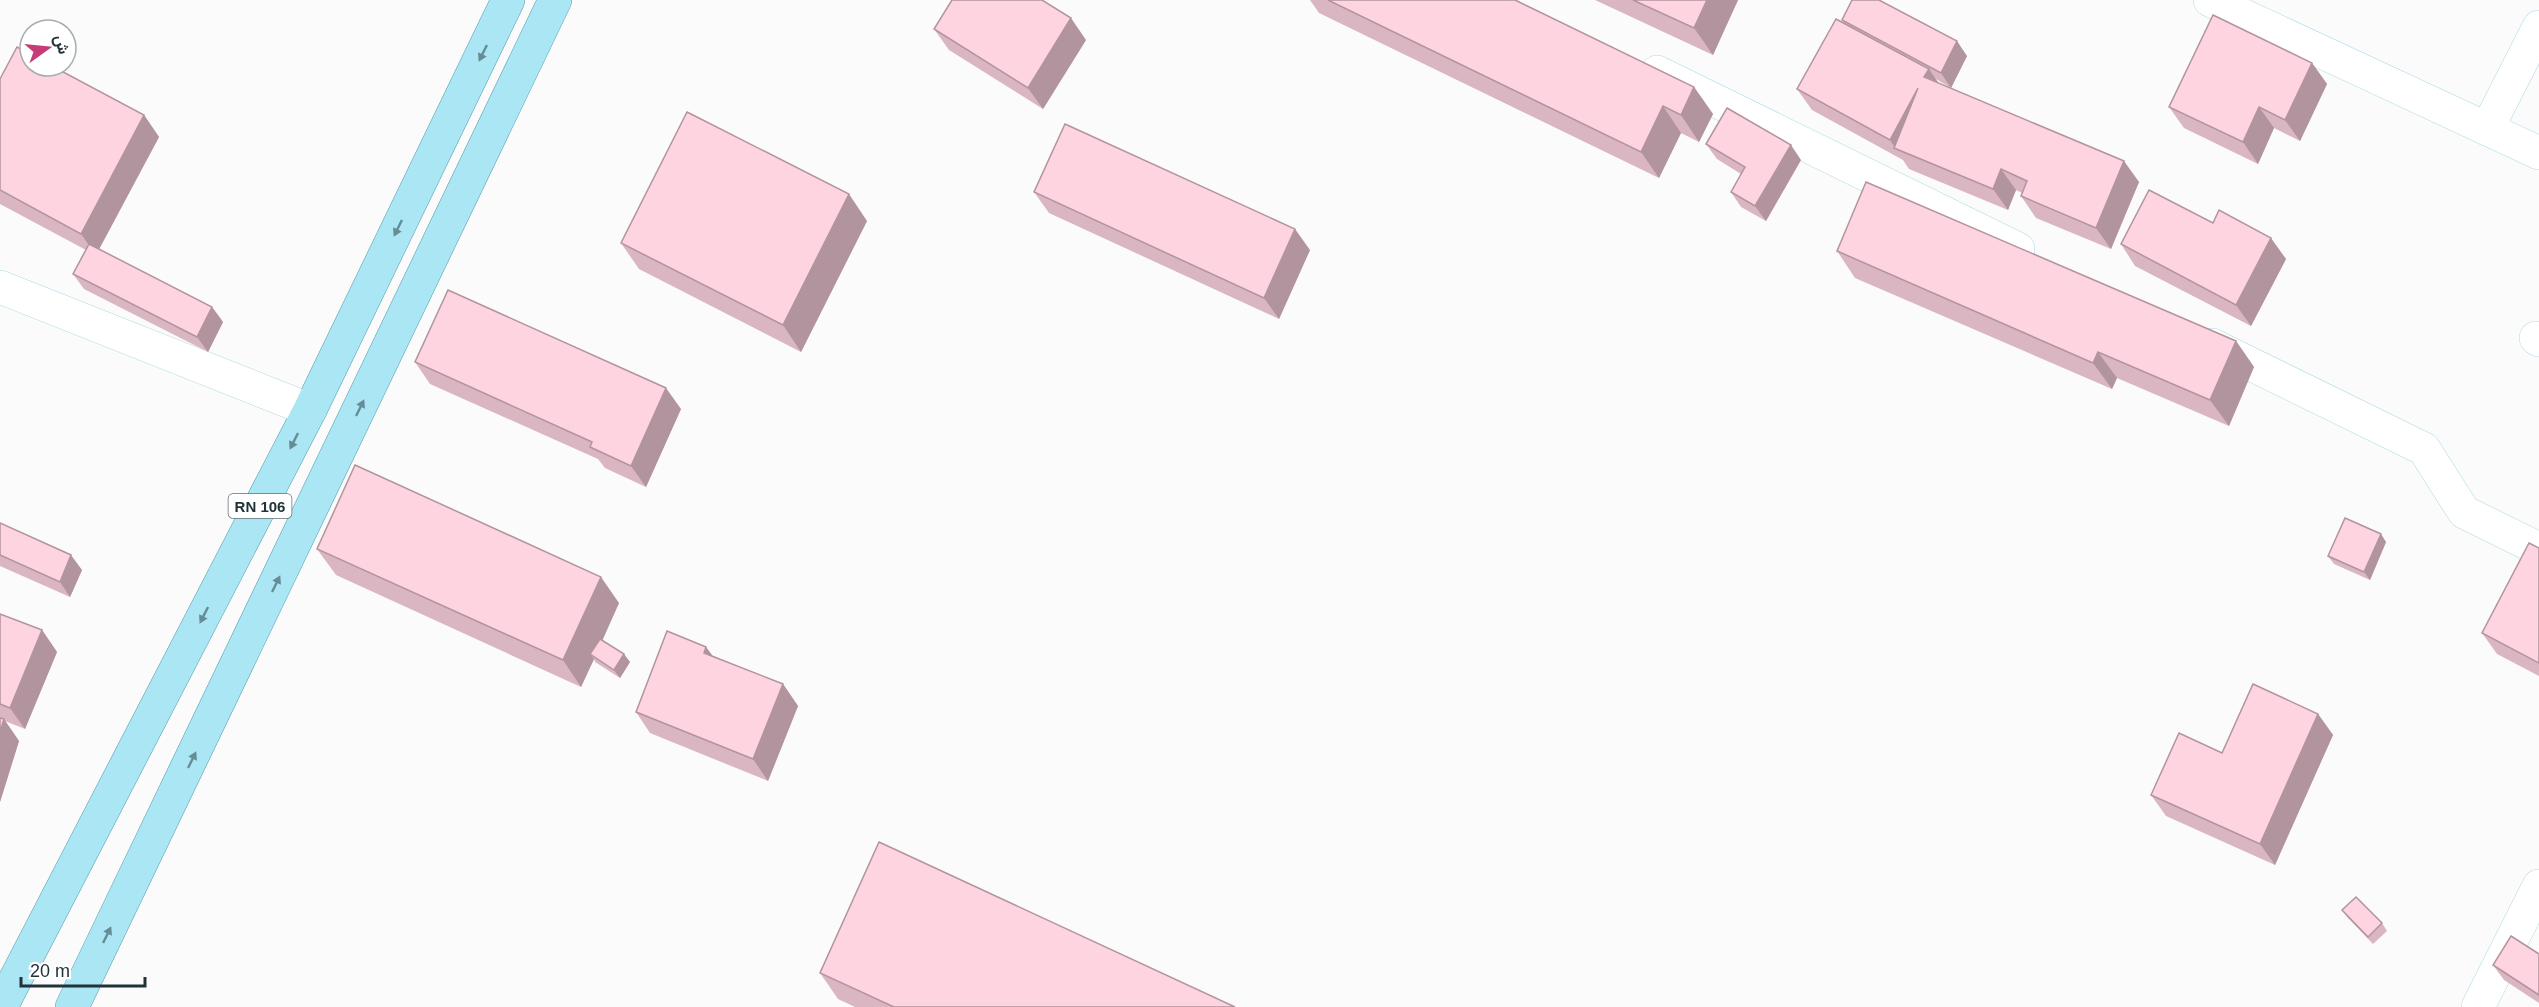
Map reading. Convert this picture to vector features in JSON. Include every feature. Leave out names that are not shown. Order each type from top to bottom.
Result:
[{"type":"main road","name":"RN 106","points":[[1,1007],[310,410],[508,0]]},
{"type":"main road","name":"RN 106","points":[[72,1007],[555,0]]},
{"type":"street","points":[[2210,0],[2539,153]]},
{"type":"street","points":[[2487,129],[2539,27]]},
{"type":"street","points":[[1629,58],[2048,264]]},
{"type":"street","points":[[0,287],[310,410]]},
{"type":"street","points":[[2188,333],[2424,449],[2464,512],[2539,549]]},
{"type":"street","points":[[2478,1007],[2539,886]]},
{"type":"building","points":[[952,0],[1042,0],[1071,18],[1028,88],[934,29]]},
{"type":"building","points":[[1328,0],[1515,0],[1694,87],[1681,115],[1663,106],[1641,152]]},
{"type":"building","points":[[1633,0],[1707,0],[1694,28]]},
{"type":"building","points":[[1852,0],[1879,0],[1957,41],[1941,73],[1842,20]]},
{"type":"building","points":[[2213,15],[2312,63],[2285,120],[2259,107],[2243,142],[2169,107]]},
{"type":"building","points":[[1836,19],[1929,69],[1924,77],[2124,161],[2096,228],[2021,196],[2027,181],[2001,169],[1993,189],[1894,148],[1918,88],[1890,140],[1797,89]]},
{"type":"building","points":[[17,47],[18,78],[75,78],[144,115],[81,234],[0,190],[0,79]]},
{"type":"building","points":[[1727,108],[1791,145],[1755,206],[1731,192],[1745,167],[1706,144]]},
{"type":"building","points":[[687,112],[849,194],[783,325],[621,243]]},
{"type":"building","points":[[1065,124],[1295,229],[1264,298],[1034,192]]},
{"type":"building","points":[[1866,182],[2236,341],[2210,400],[2098,352],[2093,363],[1837,251]]},
{"type":"building","points":[[2149,190],[2213,223],[2219,210],[2271,238],[2236,305],[2121,244]]},
{"type":"building","points":[[89,244],[212,307],[197,337],[73,274]]},
{"type":"building","points":[[448,290],[666,388],[631,466],[590,447],[592,442],[415,362]]},
{"type":"building","points":[[355,465],[601,577],[563,660],[317,549]]},
{"type":"building","points":[[2345,518],[2381,534],[2364,572],[2328,556]]},
{"type":"building","points":[[0,523],[71,555],[60,582],[0,555]]},
{"type":"building","points":[[2529,543],[2539,548],[2539,663],[2482,633]]},
{"type":"building","points":[[0,614],[42,630],[10,708],[0,704]]},
{"type":"building","points":[[667,631],[706,647],[704,653],[783,684],[753,759],[636,712]]},
{"type":"building","points":[[600,639],[624,654],[614,670],[590,654]]},
{"type":"building","points":[[2253,684],[2318,714],[2260,844],[2151,795],[2179,733],[2222,753]]},
{"type":"building","points":[[0,718],[4,719],[0,732]]},
{"type":"building","points":[[879,842],[1235,1007],[894,1007],[820,973]]},
{"type":"building","points":[[2356,897],[2382,923],[2368,937],[2342,910]]},
{"type":"building","points":[[2511,936],[2539,954],[2539,995],[2493,965]]}]
